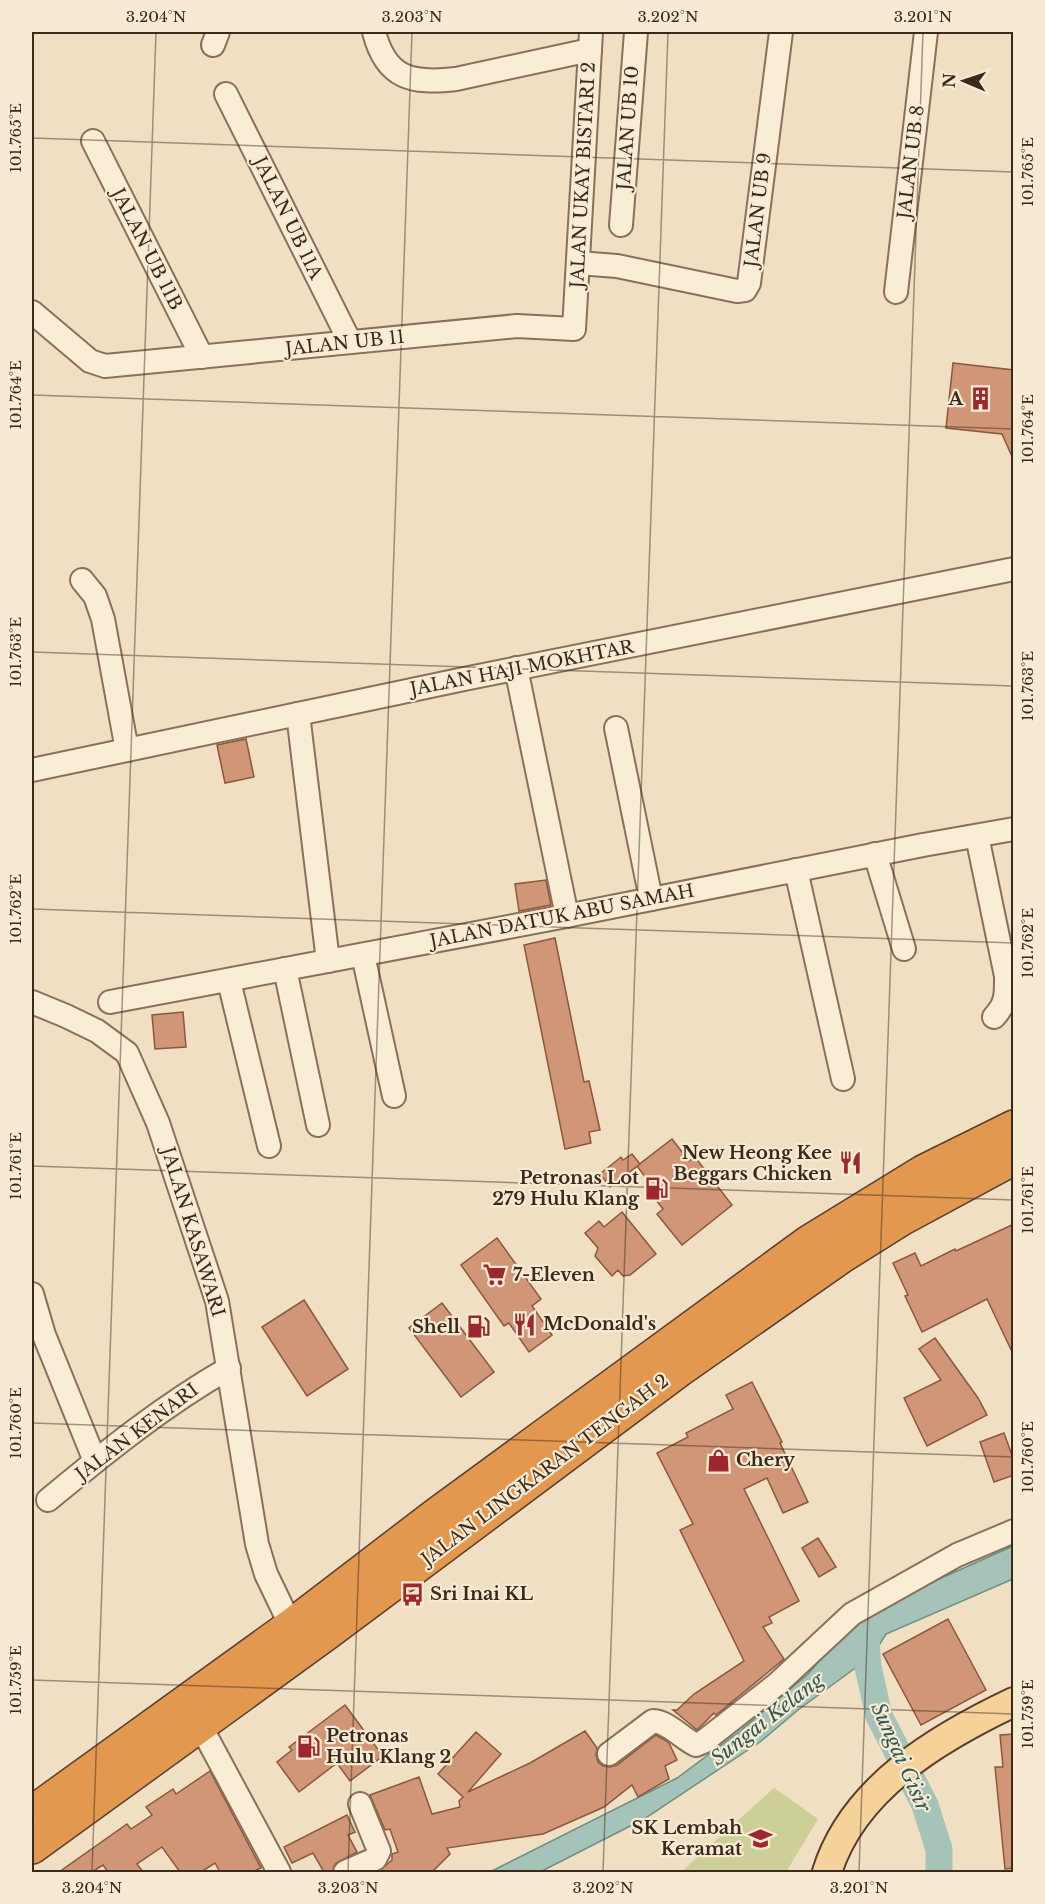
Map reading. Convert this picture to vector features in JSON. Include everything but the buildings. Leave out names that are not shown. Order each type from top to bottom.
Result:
[{"type":"highway","name":"JALAN LINGKARAN TENGAH 2","points":[[32,1813],[291,1626],[445,1509],[809,1242],[923,1172],[1014,1127]]},
{"type":"highway","name":"JALAN LINGKARAN TENGAH 2","points":[[32,1847],[327,1633],[679,1370],[842,1256],[901,1219],[1014,1158]]},
{"type":"main road","points":[[827,1872],[833,1852],[864,1805],[896,1775],[932,1746],[1014,1702]]},
{"type":"street","points":[[374,32],[378,48],[390,66],[409,79],[438,81],[456,79],[591,41]]},
{"type":"street","name":"JALAN UB 10","points":[[621,225],[636,32]]},
{"type":"street","name":"JALAN UB 9","points":[[578,263],[617,266],[737,291],[745,290],[749,283],[781,32]]},
{"type":"street","name":"JALAN UB 8","points":[[896,292],[926,32]]},
{"type":"street","name":"JALAN UKAY BISTARI 2","points":[[575,318],[591,41]]},
{"type":"street","name":"JALAN UB 11A","points":[[226,94],[350,342]]},
{"type":"street","name":"JALAN UB 11B","points":[[93,141],[202,357]]},
{"type":"street","name":"JALAN UB 11","points":[[32,312],[90,361],[105,366],[517,326],[574,328],[575,318]]},
{"type":"street","name":"JALAN HAJI MOKHTAR","points":[[32,770],[516,668],[1014,569]]},
{"type":"street","points":[[82,580],[95,596],[103,619],[127,750]]},
{"type":"street","points":[[516,668],[567,916]]},
{"type":"street","points":[[298,714],[328,961]]},
{"type":"street","points":[[616,728],[651,899]]},
{"type":"street","name":"JALAN DATUK ABU SAMAH","points":[[110,1002],[1014,829]]},
{"type":"street","points":[[977,836],[1006,976],[1006,998],[1002,1008],[994,1017]]},
{"type":"street","points":[[875,854],[904,949]]},
{"type":"street","points":[[796,870],[843,1079]]},
{"type":"street","points":[[363,955],[394,1096]]},
{"type":"street","points":[[285,969],[318,1125]]},
{"type":"street","points":[[228,981],[269,1146]]},
{"type":"street","name":"JALAN KASAWARI","points":[[32,1002],[97,1031],[126,1053],[158,1123],[217,1301],[257,1544],[266,1574],[291,1626]]},
{"type":"street","points":[[32,1294],[44,1335],[95,1461]]},
{"type":"street","name":"JALAN KENARI","points":[[48,1500],[166,1407],[229,1368]]},
{"type":"street","points":[[609,1754],[653,1721],[661,1722],[688,1742],[696,1745],[703,1742],[777,1684],[852,1614],[957,1555],[1014,1531]]},
{"type":"street","points":[[200,1725],[279,1872]]},
{"type":"street","points":[[345,1872],[375,1858],[380,1851],[360,1804]]},
{"type":"green space","name":"SK Lembah Keramat","points":[[774,1788],[818,1819],[786,1872],[681,1872]]},
{"type":"water","name":"Sungai Kelang","points":[[1013,1546],[1013,1579],[886,1634],[873,1655],[798,1710],[760,1742],[644,1819],[540,1872],[490,1872],[677,1778],[740,1731],[807,1675],[850,1626],[892,1600]]},
{"type":"waterway","name":"Sungai Gisir","points":[[866,1640],[868,1667],[879,1716],[925,1805],[939,1849],[939,1872]]},
{"type":"place","name":"A","points":[[981,399]]},
{"type":"place","name":"New Heong Kee Beggars Chicken","points":[[850,1163]]},
{"type":"place","name":"Petronas Lot 279 Hulu Klang","points":[[657,1188]]},
{"type":"place","name":"7-Eleven","points":[[495,1275]]},
{"type":"place","name":"McDonald's","points":[[525,1324]]},
{"type":"place","name":"Shell","points":[[478,1327]]},
{"type":"place","name":"Chery","points":[[718,1460]]},
{"type":"place","name":"Sri Inai KL","points":[[412,1594]]},
{"type":"place","name":"Petronas Hulu Klang 2","points":[[308,1746]]},
{"type":"place","name":"SK Lembah Keramat","points":[[760,1838]]}]
